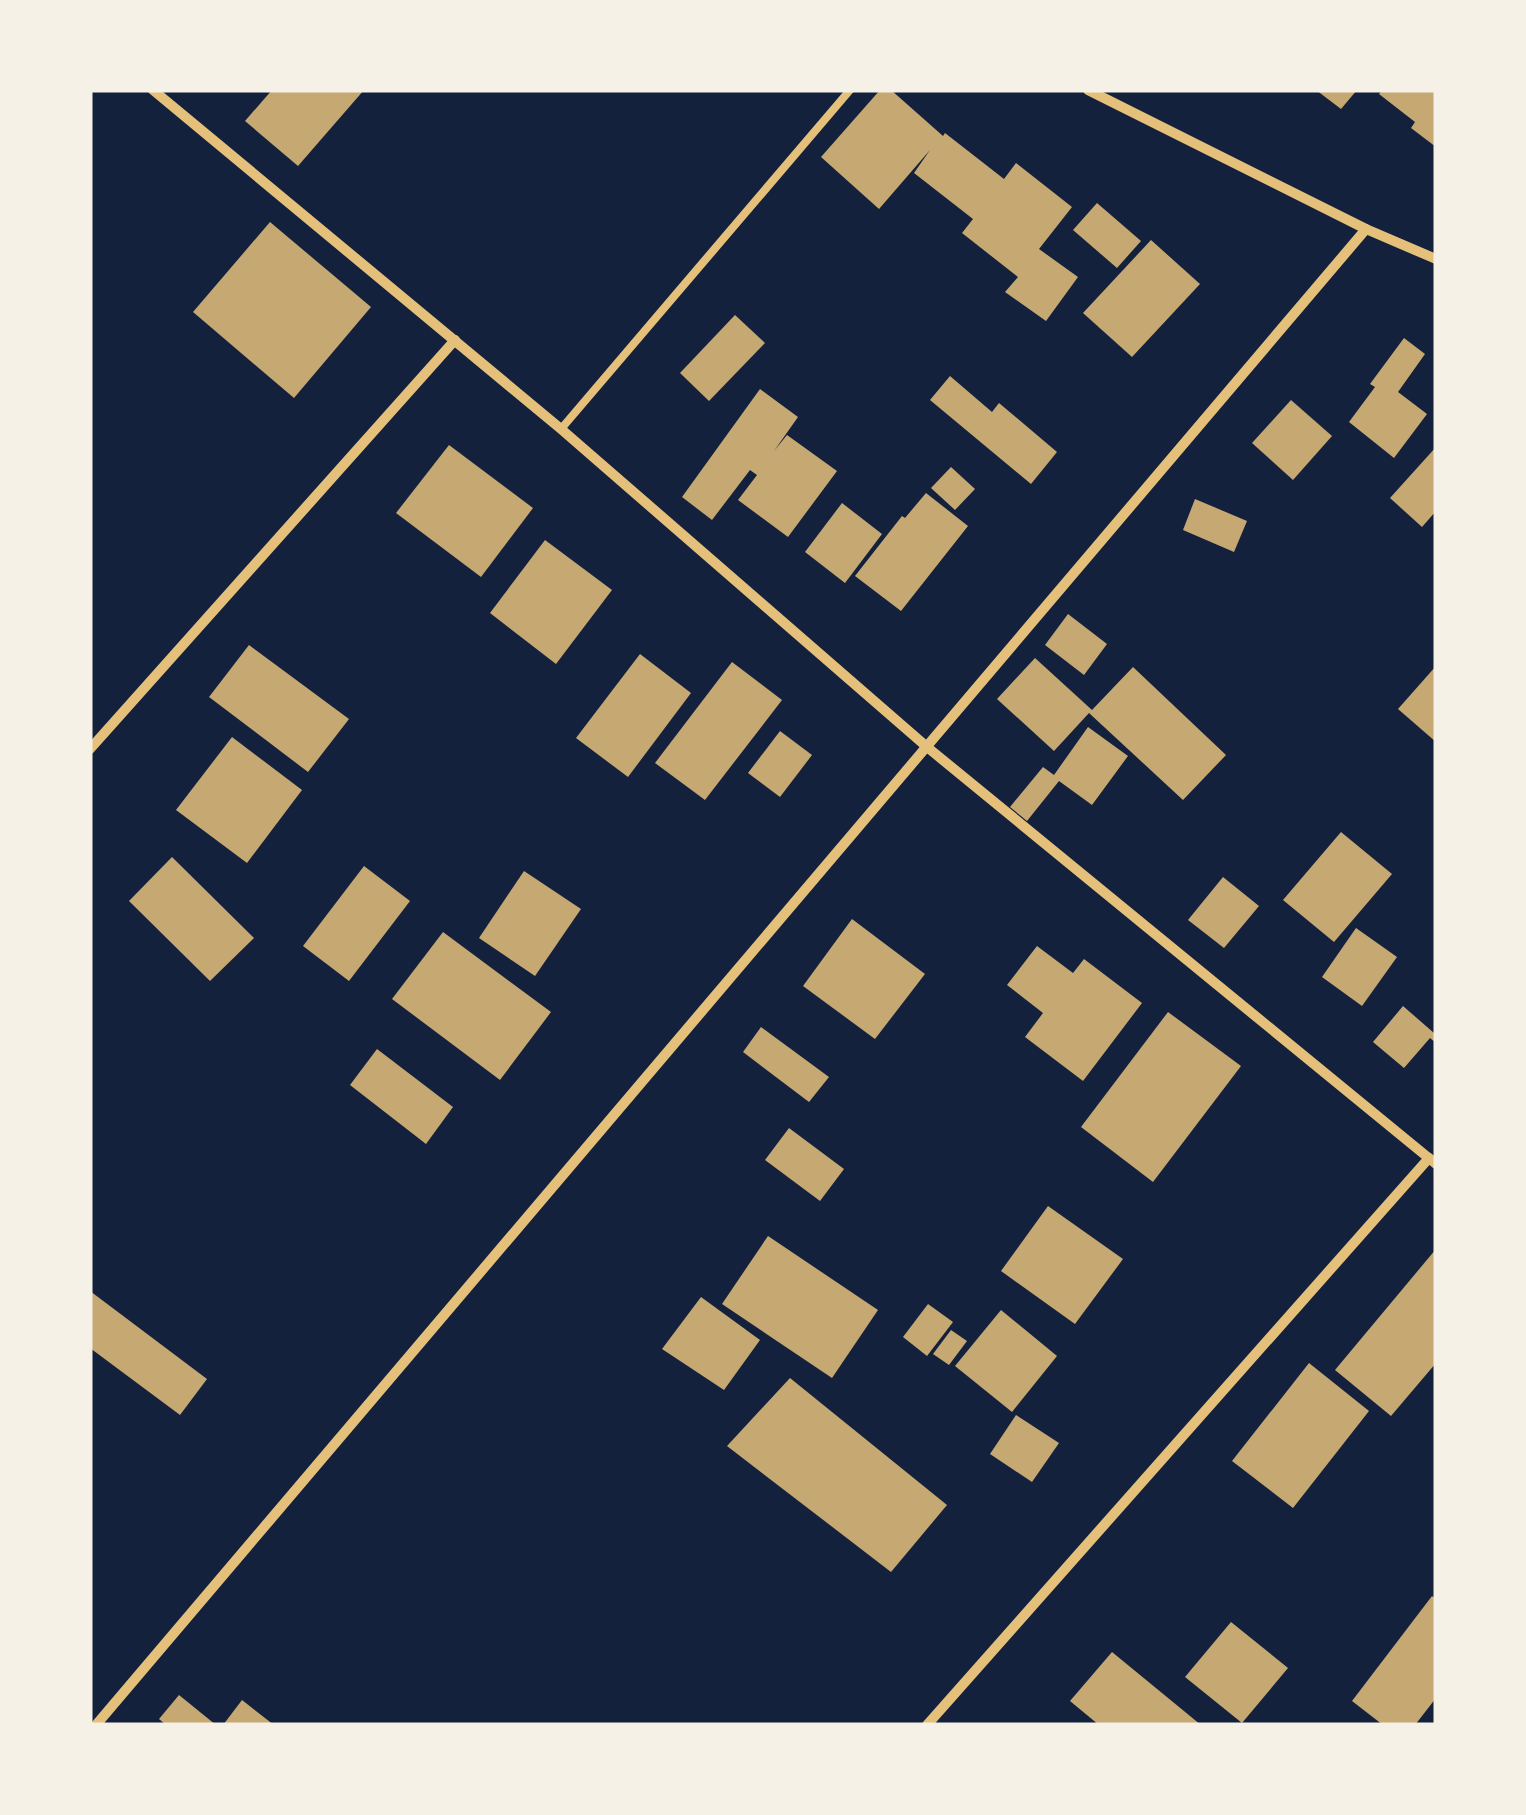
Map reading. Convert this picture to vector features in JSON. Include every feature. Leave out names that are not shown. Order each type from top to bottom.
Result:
[{"type":"street","points":[[152,90],[561,428],[927,747],[1432,1161],[926,1725]]},
{"type":"street","points":[[1088,90],[1366,229],[1436,258]]},
{"type":"street","points":[[96,1725],[1366,229]]},
{"type":"street","points":[[90,749],[455,340]]},
{"type":"lane","points":[[561,428],[850,90]]},
{"type":"building","points":[[272,90],[364,90],[298,166],[245,121]]},
{"type":"building","points":[[880,90],[891,90],[943,136],[945,133],[1004,179],[1016,163],[1072,207],[1039,249],[1078,277],[1046,321],[1005,292],[1018,277],[962,233],[973,219],[914,173],[930,150],[879,209],[821,157]]},
{"type":"building","points":[[1316,90],[1357,90],[1341,109]]},
{"type":"building","points":[[1382,90],[1436,90],[1436,147],[1411,128],[1415,122],[1379,94]]},
{"type":"building","points":[[1097,203],[1141,241],[1117,268],[1073,230]]},
{"type":"building","points":[[270,222],[371,307],[294,398],[193,312]]},
{"type":"building","points":[[1151,240],[1200,284],[1132,357],[1083,313]]},
{"type":"building","points":[[735,315],[765,343],[709,401],[680,373]]},
{"type":"building","points":[[1404,338],[1425,354],[1398,392],[1427,414],[1394,458],[1349,422],[1375,387],[1370,384]]},
{"type":"building","points":[[950,376],[992,412],[999,403],[1057,452],[1031,484],[930,400]]},
{"type":"building","points":[[760,389],[798,417],[774,451],[787,435],[837,471],[788,537],[738,500],[757,475],[750,470],[712,520],[682,497]]},
{"type":"building","points":[[1291,400],[1332,436],[1293,480],[1252,443]]},
{"type":"building","points":[[449,445],[533,508],[481,577],[396,513]]},
{"type":"building","points":[[1436,447],[1436,511],[1422,527],[1390,498]]},
{"type":"building","points":[[951,467],[975,489],[955,510],[931,488]]},
{"type":"building","points":[[926,493],[968,526],[901,611],[855,576],[902,516],[905,518]]},
{"type":"building","points":[[1195,499],[1247,521],[1234,552],[1183,530]]},
{"type":"building","points":[[842,503],[882,534],[845,583],[805,552]]},
{"type":"building","points":[[545,540],[612,590],[556,664],[490,613]]},
{"type":"building","points":[[1068,614],[1107,644],[1084,675],[1045,645]]},
{"type":"building","points":[[249,645],[349,719],[308,772],[209,697]]},
{"type":"building","points":[[640,654],[691,693],[628,777],[576,738]]},
{"type":"building","points":[[1035,658],[1092,710],[1133,667],[1226,755],[1183,800],[1089,713],[1054,751],[997,699]]},
{"type":"building","points":[[732,662],[782,700],[705,800],[655,763]]},
{"type":"building","points":[[1436,666],[1436,742],[1398,709]]},
{"type":"building","points":[[1088,727],[1128,756],[1092,805],[1059,781],[1027,821],[1010,807],[1043,767],[1054,775]]},
{"type":"building","points":[[780,731],[812,755],[780,797],[748,773]]},
{"type":"building","points":[[232,737],[302,790],[247,863],[176,810]]},
{"type":"building","points":[[1341,832],[1392,874],[1334,942],[1283,900]]},
{"type":"building","points":[[172,857],[254,938],[210,981],[129,901]]},
{"type":"building","points":[[364,866],[410,901],[349,981],[303,946]]},
{"type":"building","points":[[524,871],[581,909],[535,976],[479,938]]},
{"type":"building","points":[[1223,877],[1259,906],[1224,948],[1188,920]]},
{"type":"building","points":[[852,919],[925,974],[875,1039],[803,986]]},
{"type":"building","points":[[1356,928],[1397,957],[1362,1006],[1322,977]]},
{"type":"building","points":[[443,932],[551,1012],[500,1080],[392,999]]},
{"type":"building","points":[[1037,946],[1073,973],[1084,959],[1142,1003],[1083,1081],[1025,1037],[1043,1013],[1007,985]]},
{"type":"building","points":[[1403,1006],[1434,1033],[1436,1030],[1436,1043],[1430,1038],[1404,1068],[1373,1042]]},
{"type":"building","points":[[1168,1012],[1241,1066],[1153,1182],[1081,1127]]},
{"type":"building","points":[[761,1027],[829,1077],[809,1102],[743,1052]]},
{"type":"building","points":[[377,1049],[453,1107],[426,1144],[350,1085]]},
{"type":"building","points":[[789,1128],[844,1169],[820,1201],[765,1160]]},
{"type":"building","points":[[1048,1206],[1123,1259],[1075,1324],[1001,1271]]},
{"type":"building","points":[[768,1236],[878,1310],[832,1378],[722,1304]]},
{"type":"building","points":[[1436,1249],[1436,1363],[1391,1416],[1335,1370]]},
{"type":"building","points":[[90,1291],[207,1379],[180,1415],[90,1348]]},
{"type":"building","points":[[701,1297],[760,1340],[724,1390],[662,1349]]},
{"type":"building","points":[[928,1304],[953,1322],[927,1356],[903,1337]]},
{"type":"building","points":[[1001,1310],[1057,1356],[1012,1412],[955,1366]]},
{"type":"building","points":[[951,1330],[967,1341],[949,1365],[933,1354]]},
{"type":"building","points":[[1309,1363],[1369,1411],[1293,1508],[1232,1461]]},
{"type":"building","points":[[790,1378],[947,1505],[891,1572],[727,1446]]},
{"type":"building","points":[[1016,1415],[1059,1443],[1032,1482],[990,1454]]},
{"type":"building","points":[[1432,1596],[1436,1599],[1436,1698],[1415,1725],[1383,1725],[1352,1701]]},
{"type":"building","points":[[1231,1622],[1288,1668],[1242,1723],[1185,1677]]},
{"type":"building","points":[[1112,1652],[1201,1725],[1099,1725],[1070,1701]]},
{"type":"building","points":[[179,1695],[216,1725],[166,1725],[159,1719]]},
{"type":"building","points":[[242,1700],[274,1725],[223,1725]]}]
